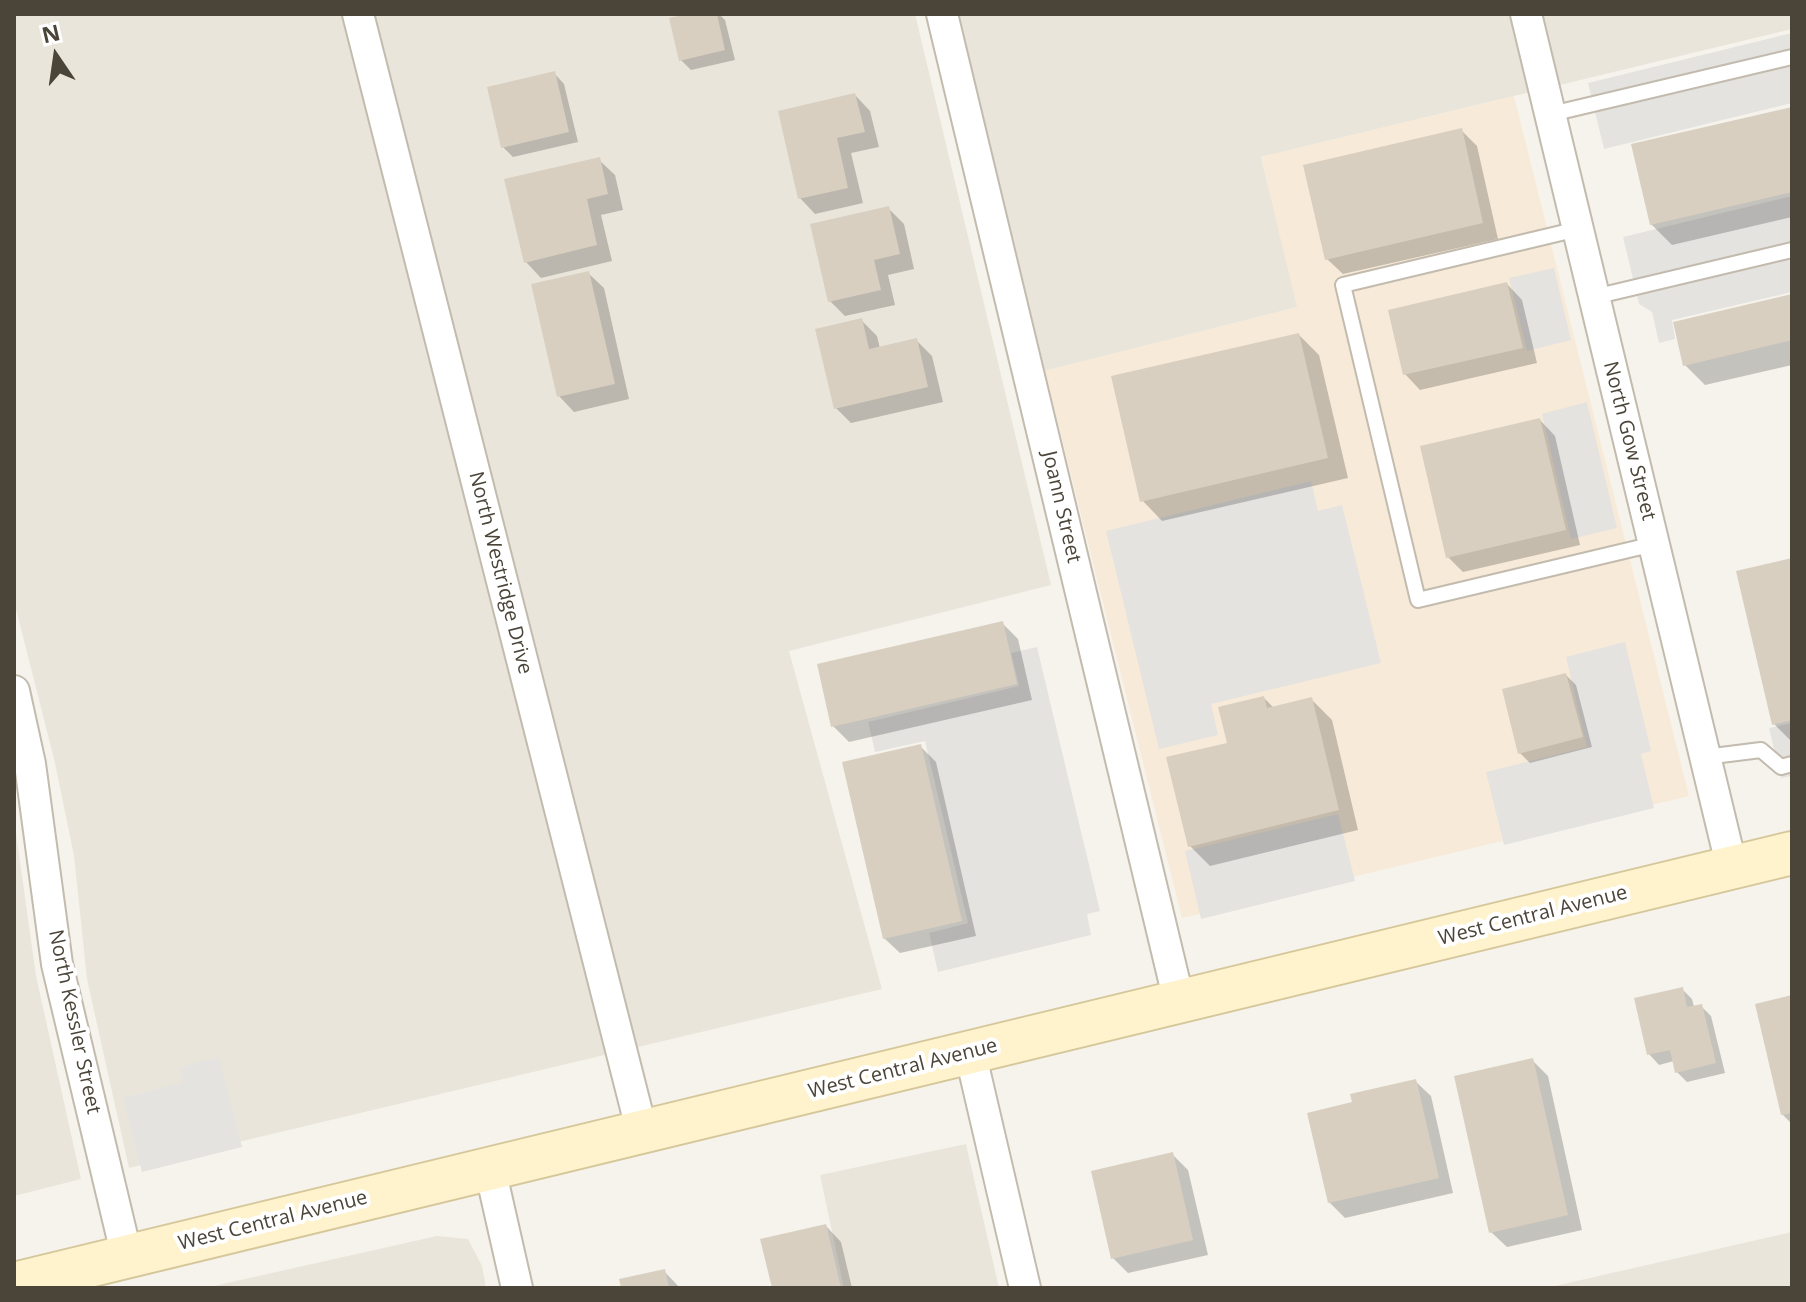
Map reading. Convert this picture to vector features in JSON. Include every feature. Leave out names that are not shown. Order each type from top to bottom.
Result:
[{"type":"main road","name":"West Central Avenue","points":[[14,1284],[1792,853]]},
{"type":"street","name":"North Westridge Drive","points":[[358,14],[642,1132]]},
{"type":"street","name":"Joann Street","points":[[942,14],[1179,1001]]},
{"type":"street","name":"North Gow Street","points":[[1526,14],[1732,868]]},
{"type":"street","name":"North Kessler Street","points":[[14,691],[30,764],[57,964],[127,1257]]},
{"type":"street","points":[[970,1052],[1025,1288]]},
{"type":"street","points":[[490,1169],[517,1288]]},
{"type":"lane","points":[[1551,114],[1792,57]]},
{"type":"lane","points":[[1578,229],[1343,285],[1418,600],[1654,544]]},
{"type":"lane","points":[[1594,297],[1792,250]]},
{"type":"lane","points":[[1705,757],[1761,750],[1781,767],[1792,764]]},
{"type":"shaded area","points":[[14,14],[915,14],[1051,585],[789,651],[882,989],[129,1168],[87,979],[74,856],[55,763],[14,601]]},
{"type":"shaded area","points":[[959,14],[1792,14],[1792,29],[1261,157],[1298,307],[1045,371]]},
{"type":"shaded area","points":[[1792,33],[1792,103],[1604,149],[1588,83]]},
{"type":"shaded area","points":[[1514,96],[1689,796],[1182,918],[1045,371],[1297,307],[1261,157]]},
{"type":"shaded area","points":[[1792,196],[1792,292],[1672,320],[1675,339],[1659,343],[1652,312],[1639,304],[1623,237]]},
{"type":"shaded area","points":[[1554,268],[1571,340],[1527,351],[1509,278]]},
{"type":"shaded area","points":[[1587,402],[1617,528],[1571,539],[1542,414]]},
{"type":"shaded area","points":[[1311,481],[1318,511],[1342,505],[1381,663],[1211,704],[1218,735],[1159,749],[1106,531]]},
{"type":"shaded area","points":[[1625,642],[1651,751],[1641,754],[1654,808],[1504,845],[1486,772],[1587,747],[1566,657]]},
{"type":"shaded area","points":[[1037,647],[1100,911],[1087,914],[1091,935],[938,972],[929,933],[968,923],[925,741],[875,752],[868,722],[1019,686],[1011,653]]},
{"type":"shaded area","points":[[1792,723],[1792,776],[1781,778],[1769,728]]},
{"type":"shaded area","points":[[1338,814],[1355,881],[1201,919],[1185,851]]},
{"type":"shaded area","points":[[14,819],[36,976],[81,1179],[14,1196]]},
{"type":"shaded area","points":[[219,1057],[242,1147],[142,1172],[123,1098],[183,1082],[180,1067]]},
{"type":"shaded area","points":[[966,1144],[999,1288],[844,1288],[820,1175]]},
{"type":"shaded area","points":[[1792,1232],[1792,1288],[1546,1288]]},
{"type":"shaded area","points":[[437,1236],[468,1239],[482,1266],[486,1288],[205,1288]]},
{"type":"building","points":[[687,14],[717,14],[725,50],[679,61],[669,18]]},
{"type":"building","points":[[555,71],[569,132],[501,148],[487,87]]},
{"type":"building","points":[[855,93],[865,132],[837,138],[848,188],[798,199],[778,111]]},
{"type":"building","points":[[1792,107],[1792,192],[1650,225],[1631,144]]},
{"type":"building","points":[[1462,128],[1483,223],[1325,260],[1303,165]]},
{"type":"building","points":[[600,157],[608,194],[587,199],[597,245],[524,263],[504,179]]},
{"type":"building","points":[[889,206],[900,254],[874,260],[881,290],[828,302],[810,224]]},
{"type":"building","points":[[589,271],[615,384],[557,397],[531,284]]},
{"type":"building","points":[[1507,282],[1523,348],[1403,375],[1388,310]]},
{"type":"building","points":[[1792,294],[1792,340],[1683,366],[1673,322]]},
{"type":"building","points":[[862,318],[869,349],[917,338],[928,387],[834,409],[815,329]]},
{"type":"building","points":[[1299,333],[1328,458],[1140,502],[1111,376]]},
{"type":"building","points":[[1540,418],[1566,530],[1446,558],[1420,446]]},
{"type":"building","points":[[1792,558],[1792,720],[1772,725],[1736,571]]},
{"type":"building","points":[[1003,621],[1017,684],[831,727],[817,664]]},
{"type":"building","points":[[1566,673],[1583,737],[1518,754],[1502,689]]},
{"type":"building","points":[[1264,696],[1267,708],[1312,697],[1339,810],[1188,847],[1166,757],[1227,743],[1218,707]]},
{"type":"building","points":[[921,744],[962,921],[883,939],[842,762]]},
{"type":"building","points":[[1683,987],[1687,1007],[1702,1004],[1716,1063],[1675,1073],[1670,1050],[1647,1055],[1634,998]]},
{"type":"building","points":[[1792,995],[1792,1113],[1781,1115],[1755,1004]]},
{"type":"building","points":[[1533,1058],[1568,1215],[1489,1233],[1454,1076]]},
{"type":"building","points":[[1416,1079],[1439,1178],[1328,1203],[1307,1113],[1352,1102],[1350,1094]]},
{"type":"building","points":[[1173,1152],[1193,1240],[1111,1259],[1091,1171]]},
{"type":"building","points":[[826,1224],[841,1288],[772,1288],[760,1239]]},
{"type":"building","points":[[665,1269],[669,1288],[621,1288],[619,1279]]}]
